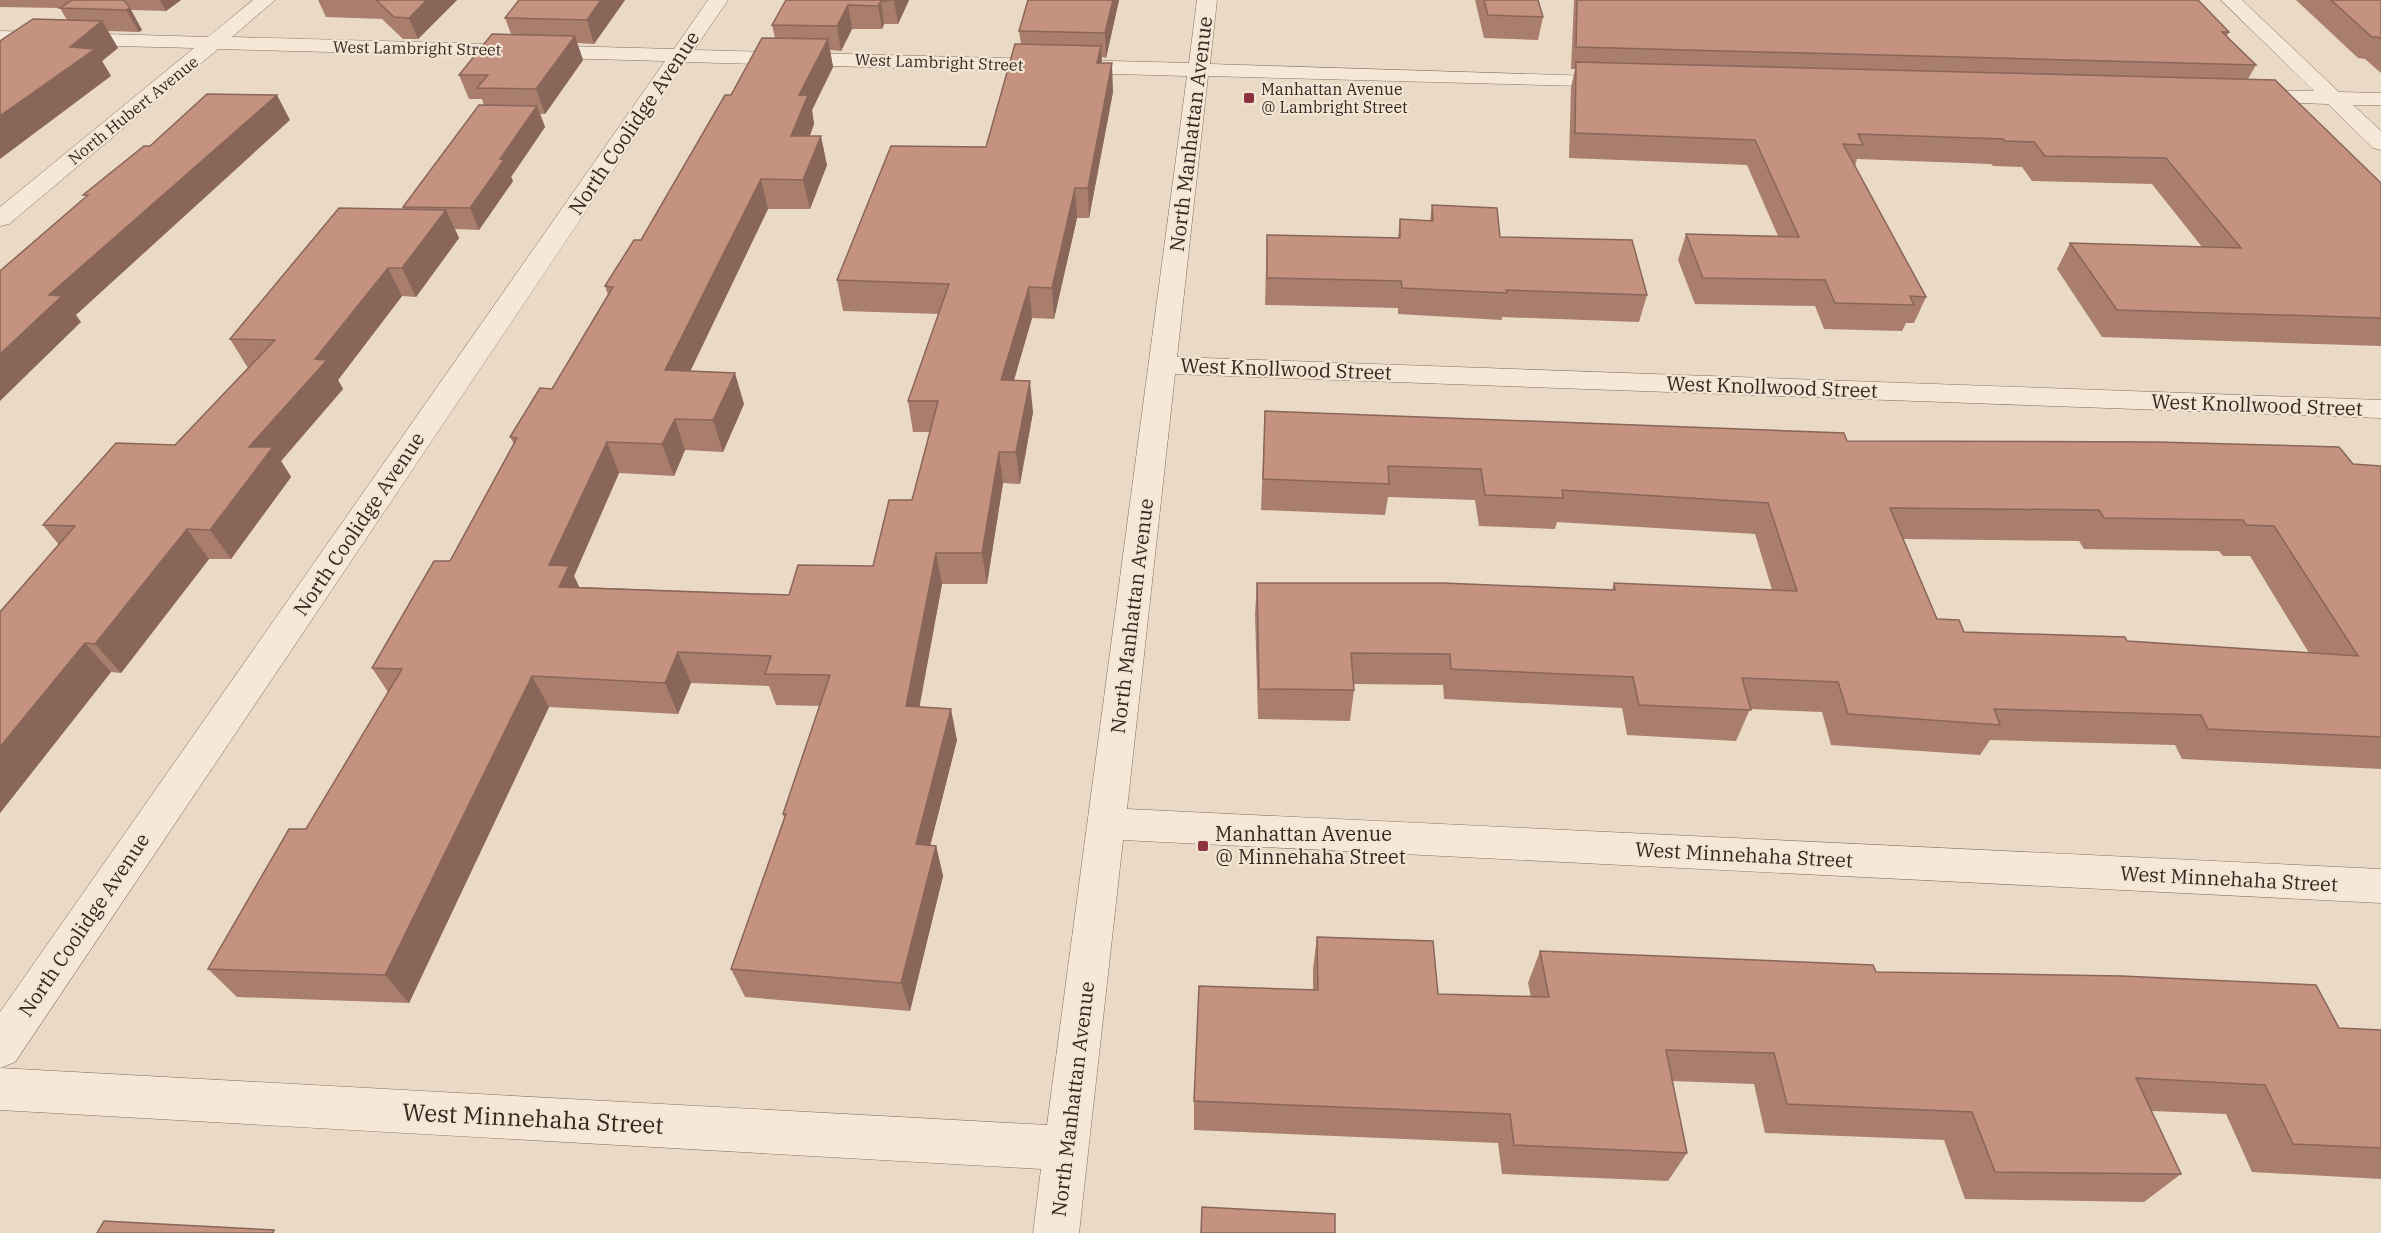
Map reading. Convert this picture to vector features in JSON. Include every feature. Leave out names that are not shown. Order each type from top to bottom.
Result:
[{"type":"street","name":"North Hubert Avenue","points":[[0,219],[265,0]]},
{"type":"street","name":"North Coolidge Avenue","points":[[0,1048],[718,0]]},
{"type":"street","name":"North Manhattan Avenue","points":[[1056,1233],[1207,0]]},
{"type":"street","points":[[2231,0],[2381,143]]},
{"type":"street","name":"West Lambright Street","points":[[0,37],[1641,81]]},
{"type":"street","points":[[2225,96],[2381,99]]},
{"type":"street","name":"West Knollwood Street","points":[[1162,364],[2381,409]]},
{"type":"street","name":"West Minnehaha Street","points":[[1107,824],[2381,886]]},
{"type":"street","name":"West Minnehaha Street","points":[[0,1089],[1067,1148]]},
{"type":"building","points":[[72,0],[124,0],[130,8],[126,10],[60,8]]},
{"type":"building","points":[[376,0],[427,0],[409,18],[394,17]]},
{"type":"building","points":[[519,0],[601,0],[587,20],[505,18]]},
{"type":"building","points":[[786,0],[894,0],[881,1],[878,6],[848,5],[837,26],[772,25]]},
{"type":"building","points":[[1028,0],[1113,0],[1105,33],[1019,31]]},
{"type":"building","points":[[1484,0],[1538,0],[1543,17],[1488,15]]},
{"type":"building","points":[[1577,0],[2198,0],[2229,32],[2222,32],[2256,65],[1576,47]]},
{"type":"building","points":[[2331,0],[2381,0],[2381,39],[2372,37]]},
{"type":"building","points":[[33,19],[102,21],[70,47],[95,49],[0,116],[0,41]]},
{"type":"building","points":[[492,34],[575,36],[536,89],[477,88],[488,75],[459,75]]},
{"type":"building","points":[[762,38],[828,39],[799,95],[808,95],[791,136],[821,136],[803,180],[761,179],[665,370],[735,373],[713,420],[675,419],[662,444],[607,442],[549,565],[569,566],[559,587],[789,595],[798,565],[873,566],[889,500],[912,500],[938,401],[908,401],[949,284],[837,280],[891,146],[986,147],[1015,44],[1101,46],[1097,63],[1112,63],[1088,188],[1075,188],[1052,288],[1029,287],[1001,380],[1030,381],[1016,452],[999,452],[982,553],[936,553],[906,706],[951,709],[916,844],[936,846],[901,983],[731,969],[786,814],[783,814],[830,675],[765,674],[771,656],[678,652],[665,683],[532,676],[385,975],[208,969],[289,829],[306,829],[402,669],[372,668],[434,561],[450,561],[517,438],[510,437],[540,388],[552,389],[613,287],[605,286],[634,240],[641,240],[725,95],[731,95]]},
{"type":"building","points":[[1576,62],[2275,80],[2381,183],[2381,318],[2117,310],[2070,243],[2241,248],[2166,158],[2045,156],[2034,142],[2003,139],[1858,134],[1863,145],[1843,144],[1926,297],[1910,296],[1914,305],[1835,303],[1825,280],[1703,278],[1686,234],[1799,237],[1755,140],[1575,133]]},
{"type":"building","points":[[207,94],[277,95],[49,295],[62,296],[0,354],[0,271],[88,195],[83,195],[144,146],[150,146]]},
{"type":"building","points":[[479,105],[537,106],[500,159],[504,160],[470,208],[403,207]]},
{"type":"building","points":[[1432,205],[1497,208],[1500,237],[1632,240],[1647,295],[1506,290],[1507,293],[1402,288],[1401,281],[1267,278],[1267,235],[1400,238],[1400,219],[1433,221]]},
{"type":"building","points":[[339,208],[446,210],[402,268],[388,268],[315,359],[327,360],[249,447],[273,447],[210,530],[187,529],[95,644],[85,643],[0,747],[0,612],[75,526],[43,525],[116,443],[175,445],[275,340],[230,339]]},
{"type":"building","points":[[1265,411],[1844,433],[1847,441],[2157,442],[2339,447],[2353,464],[2381,466],[2381,737],[2208,729],[2201,715],[1994,709],[2000,725],[1848,714],[1838,682],[1742,678],[1751,710],[1639,705],[1633,677],[1451,669],[1450,654],[1351,653],[1354,690],[1259,689],[1257,583],[1443,583],[1615,590],[1614,583],[1797,591],[1768,503],[1562,490],[1563,498],[1485,495],[1481,469],[1388,466],[1389,484],[1263,479]],"holes":[[[1890,508],[2099,510],[2104,518],[2243,520],[2246,525],[2274,526],[2358,656],[2127,641],[2125,637],[1964,632],[1959,620],[1937,619]]]},
{"type":"building","points":[[1317,937],[1433,941],[1438,994],[1549,997],[1540,951],[1873,965],[1876,972],[2122,976],[2316,985],[2339,1028],[2381,1030],[2381,1148],[2293,1144],[2265,1085],[2136,1078],[2181,1174],[1995,1172],[1972,1112],[1787,1104],[1774,1053],[1666,1050],[1687,1153],[1514,1145],[1510,1114],[1194,1101],[1199,986],[1318,990]]},
{"type":"building","points":[[1202,1207],[1335,1214],[1335,1233],[1201,1233]]},
{"type":"building","points":[[104,1221],[274,1230],[273,1233],[97,1233]]},
{"type":"place","name":"Manhattan Avenue @ Lambright Street","points":[[1249,98]]},
{"type":"place","name":"Manhattan Avenue @ Minnehaha Street","points":[[1203,846]]}]
